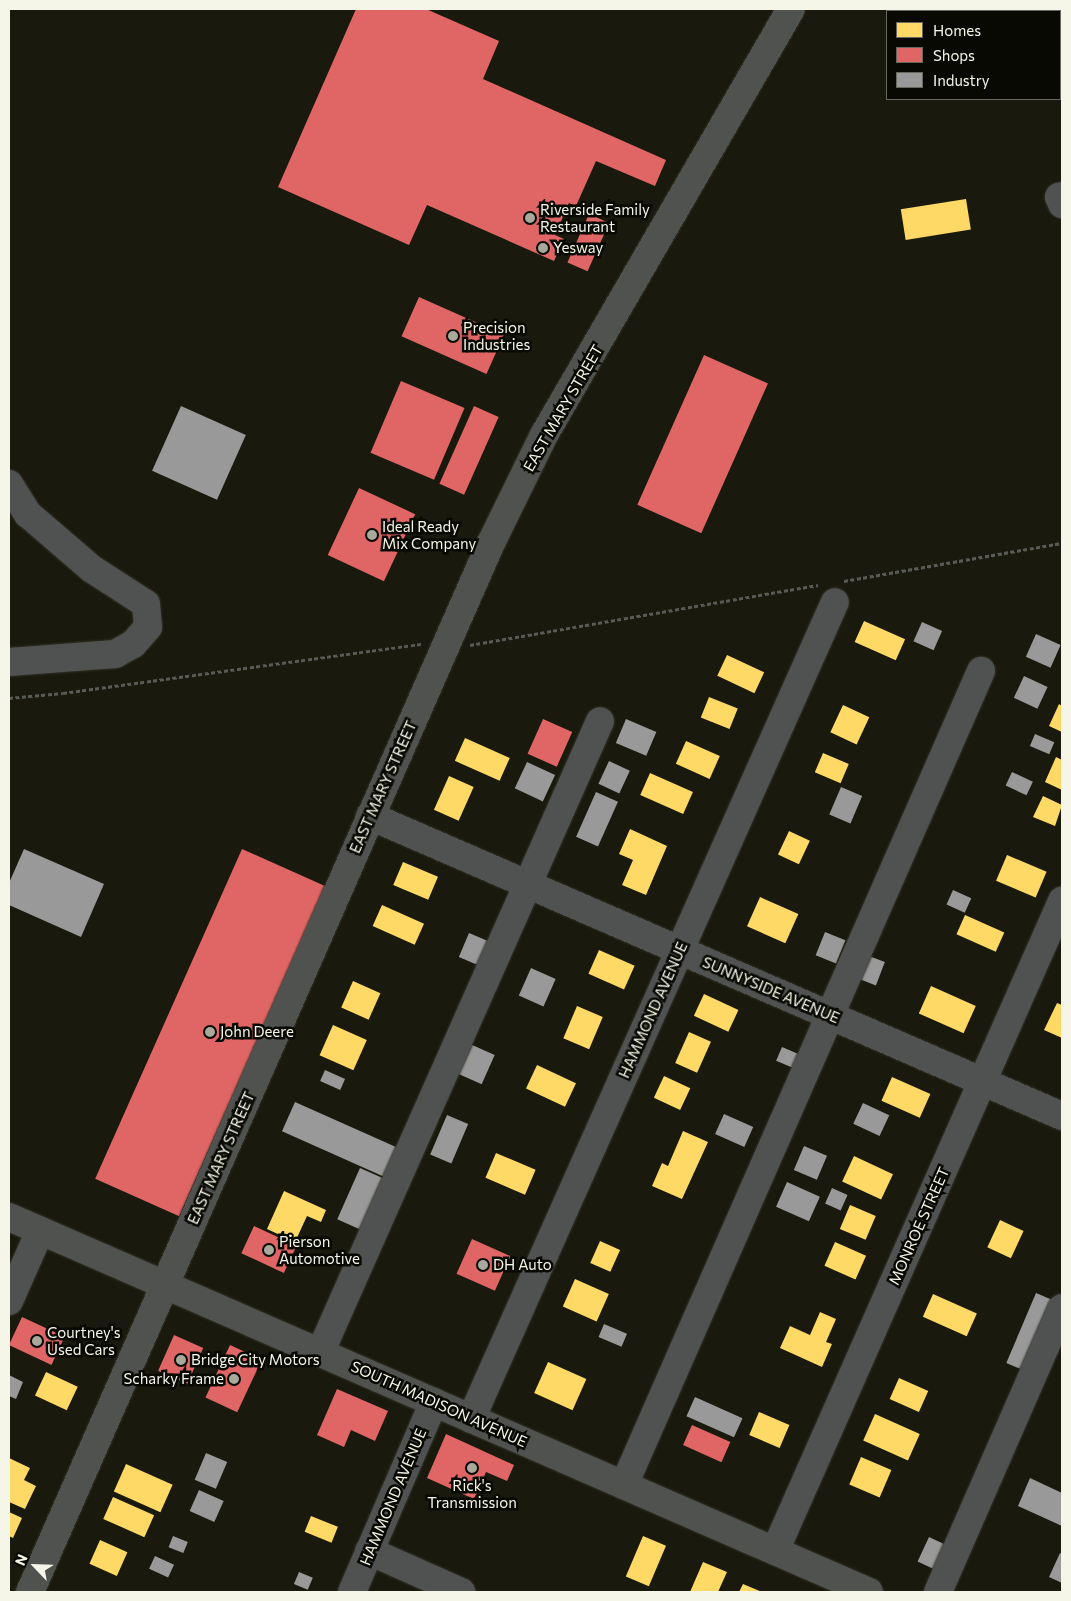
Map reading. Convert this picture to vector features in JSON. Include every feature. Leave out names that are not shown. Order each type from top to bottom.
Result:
[{"type":"main road","name":"EAST MARY STREET","points":[[30,1592],[166,1286],[448,640],[544,435],[791,9]]},
{"type":"main road","name":"SOUTH MADISON AVENUE","points":[[9,1217],[869,1592]]},
{"type":"street","points":[[1062,196],[1059,197],[1062,204]]},
{"type":"street","points":[[9,484],[28,514],[92,569],[146,604],[148,627],[133,644],[115,654],[9,662]]},
{"type":"street","name":"HAMMOND AVENUE","points":[[471,1418],[679,950],[833,589]]},
{"type":"street","points":[[624,1485],[981,671]]},
{"type":"street","points":[[320,1352],[600,721]]},
{"type":"street","name":"SUNNYSIDE AVENUE","points":[[370,816],[1062,1116]]},
{"type":"street","name":"MONROE STREET","points":[[775,1551],[1062,901]]},
{"type":"street","points":[[9,1301],[40,1231]]},
{"type":"street","points":[[938,1592],[1062,1308]]},
{"type":"street","name":"HAMMOND AVENUE","points":[[352,1592],[434,1402]]},
{"type":"street","points":[[369,1551],[461,1592]]},
{"type":"path","points":[[9,698],[63,693],[448,640],[479,646],[833,589],[1062,543]]},
{"type":"building: Homes","points":[[966,199],[971,230],[906,240],[901,209]]},
{"type":"building: Homes","points":[[864,621],[905,639],[896,660],[855,642]]},
{"type":"building: Homes","points":[[727,655],[764,672],[754,693],[717,676]]},
{"type":"building: Homes","points":[[709,697],[738,709],[730,729],[701,717]]},
{"type":"building: Homes","points":[[1059,704],[1062,706],[1062,732],[1049,726]]},
{"type":"building: Homes","points":[[843,705],[869,717],[857,744],[830,732]]},
{"type":"building: Homes","points":[[465,738],[510,758],[500,781],[455,761]]},
{"type":"building: Homes","points":[[686,741],[720,756],[710,779],[676,764]]},
{"type":"building: Homes","points":[[823,753],[849,764],[841,783],[815,772]]},
{"type":"building: Homes","points":[[1056,757],[1062,760],[1062,790],[1045,782]]},
{"type":"building: Homes","points":[[650,773],[693,792],[683,814],[640,795]]},
{"type":"building: Homes","points":[[449,776],[474,787],[459,821],[434,810]]},
{"type":"building: Homes","points":[[1043,796],[1062,805],[1055,826],[1033,817]]},
{"type":"building: Homes","points":[[630,829],[667,846],[646,895],[622,885],[633,860],[619,854]]},
{"type":"building: Homes","points":[[789,831],[810,841],[799,864],[778,855]]},
{"type":"building: Homes","points":[[1007,855],[1047,872],[1036,898],[996,881]]},
{"type":"building: Homes","points":[[403,862],[438,877],[428,900],[393,885]]},
{"type":"building: Homes","points":[[760,897],[798,914],[785,943],[747,926]]},
{"type":"building: Homes","points":[[382,905],[424,924],[415,945],[373,926]]},
{"type":"building: Homes","points":[[965,915],[1004,932],[996,952],[956,934]]},
{"type":"building: Homes","points":[[599,950],[635,966],[624,990],[588,974]]},
{"type":"building: Homes","points":[[353,981],[380,993],[369,1020],[341,1007]]},
{"type":"building: Homes","points":[[931,986],[976,1006],[964,1033],[919,1013]]},
{"type":"building: Homes","points":[[704,994],[738,1010],[728,1032],[694,1016]]},
{"type":"building: Homes","points":[[1057,1003],[1062,1005],[1062,1038],[1044,1030]]},
{"type":"building: Homes","points":[[577,1006],[603,1017],[589,1049],[563,1038]]},
{"type":"building: Homes","points":[[333,1025],[367,1040],[353,1070],[320,1055]]},
{"type":"building: Homes","points":[[689,1032],[711,1042],[697,1073],[675,1063]]},
{"type":"building: Homes","points":[[537,1065],[576,1083],[565,1107],[526,1089]]},
{"type":"building: Homes","points":[[664,1076],[690,1088],[680,1110],[654,1098]]},
{"type":"building: Homes","points":[[892,1077],[930,1094],[920,1118],[881,1101]]},
{"type":"building: Homes","points":[[683,1131],[708,1142],[682,1199],[652,1186],[662,1163],[668,1166]]},
{"type":"building: Homes","points":[[496,1153],[536,1170],[525,1195],[485,1178]]},
{"type":"building: Homes","points":[[854,1156],[893,1174],[881,1200],[842,1181]]},
{"type":"building: Homes","points":[[284,1191],[326,1210],[321,1222],[307,1216],[295,1242],[267,1229]]},
{"type":"building: Homes","points":[[850,1205],[876,1216],[866,1240],[840,1229]]},
{"type":"building: Homes","points":[[1000,1220],[1024,1231],[1011,1258],[987,1247]]},
{"type":"building: Homes","points":[[600,1241],[620,1250],[610,1272],[590,1263]]},
{"type":"building: Homes","points":[[835,1242],[866,1256],[855,1280],[824,1266]]},
{"type":"building: Homes","points":[[575,1279],[609,1294],[597,1321],[563,1306]]},
{"type":"building: Homes","points":[[933,1294],[977,1314],[967,1336],[923,1317]]},
{"type":"building: Homes","points":[[820,1312],[836,1319],[826,1342],[832,1344],[822,1367],[780,1348],[790,1326],[810,1335]]},
{"type":"building: Homes","points":[[548,1362],[586,1379],[573,1410],[534,1393]]},
{"type":"building: Homes","points":[[46,1372],[78,1387],[67,1410],[35,1396]]},
{"type":"building: Homes","points":[[899,1378],[928,1391],[919,1412],[890,1399]]},
{"type":"building: Homes","points":[[759,1412],[789,1425],[780,1448],[749,1435]]},
{"type":"building: Homes","points":[[875,1414],[920,1434],[908,1460],[863,1440]]},
{"type":"building: Homes","points":[[861,1457],[891,1470],[880,1498],[849,1485]]},
{"type":"building: Homes","points":[[9,1458],[30,1468],[24,1480],[36,1486],[25,1509],[9,1502]]},
{"type":"building: Homes","points":[[126,1464],[173,1485],[160,1512],[114,1491]]},
{"type":"building: Homes","points":[[113,1497],[154,1515],[144,1537],[103,1519]]},
{"type":"building: Homes","points":[[9,1512],[22,1518],[13,1538],[9,1536]]},
{"type":"building: Homes","points":[[311,1516],[338,1527],[332,1543],[305,1532]]},
{"type":"building: Homes","points":[[643,1536],[666,1546],[649,1586],[626,1577]]},
{"type":"building: Homes","points":[[100,1540],[127,1552],[117,1576],[89,1564]]},
{"type":"building: Homes","points":[[703,1562],[727,1572],[718,1592],[690,1592]]},
{"type":"building: Homes","points":[[743,1584],[762,1592],[739,1592]]},
{"type":"building: Shops","points":[[356,9],[426,9],[499,41],[483,79],[666,160],[655,186],[596,161],[576,206],[569,203],[555,235],[564,239],[554,261],[427,205],[409,245],[278,187]]},
{"type":"building: Shops","name":"Yesway","points":[[589,214],[609,223],[588,271],[567,262]]},
{"type":"building: Shops","name":"Precision Industries","points":[[419,297],[504,335],[486,374],[402,336]]},
{"type":"building: Shops","points":[[704,355],[768,383],[701,533],[637,505]]},
{"type":"building: Shops","points":[[401,381],[465,408],[434,480],[371,453]]},
{"type":"building: Shops","points":[[474,406],[499,417],[464,495],[439,484]]},
{"type":"building: Shops","name":"Ideal Ready Mix Company","points":[[359,488],[415,514],[384,581],[328,555]]},
{"type":"building: Shops","points":[[543,719],[572,732],[557,767],[528,754]]},
{"type":"building: Shops","name":"John Deere","points":[[242,849],[326,886],[179,1216],[95,1179]]},
{"type":"building: Shops","name":"Pierson Automotive","points":[[254,1226],[297,1246],[284,1273],[241,1253]]},
{"type":"building: Shops","name":"DH Auto","points":[[472,1239],[510,1256],[495,1291],[457,1274]]},
{"type":"building: Shops","name":"Courtney's Used Cars","points":[[22,1317],[65,1337],[51,1365],[9,1345]]},
{"type":"building: Shops","name":"Bridge City Motors","points":[[174,1335],[203,1348],[187,1384],[158,1371]]},
{"type":"building: Shops","name":"Scharky Frame","points":[[230,1345],[262,1360],[237,1412],[205,1398]]},
{"type":"building: Shops","points":[[337,1389],[388,1411],[375,1441],[351,1430],[344,1447],[317,1435]]},
{"type":"building: Shops","points":[[692,1425],[730,1442],[721,1462],[683,1445]]},
{"type":"building: Shops","name":"Rick's Transmission","points":[[446,1434],[514,1465],[507,1481],[486,1472],[474,1499],[427,1478]]},
{"type":"building: Industry","points":[[181,406],[246,435],[217,500],[152,471]]},
{"type":"building: Industry","points":[[922,622],[942,631],[934,650],[913,641]]},
{"type":"building: Industry","points":[[1036,634],[1061,645],[1050,668],[1026,657]]},
{"type":"building: Industry","points":[[1024,676],[1048,687],[1037,709],[1014,698]]},
{"type":"building: Industry","points":[[626,719],[656,732],[646,756],[616,743]]},
{"type":"building: Industry","points":[[1035,734],[1054,742],[1049,754],[1030,746]]},
{"type":"building: Industry","points":[[609,761],[630,771],[619,793],[598,784]]},
{"type":"building: Industry","points":[[527,762],[555,775],[543,801],[515,788]]},
{"type":"building: Industry","points":[[1012,772],[1033,782],[1027,795],[1006,786]]},
{"type":"building: Industry","points":[[841,787],[862,796],[850,824],[829,815]]},
{"type":"building: Industry","points":[[596,792],[618,802],[598,847],[576,837]]},
{"type":"building: Industry","points":[[24,849],[104,884],[81,937],[9,905],[9,883]]},
{"type":"building: Industry","points":[[953,890],[971,898],[965,913],[946,905]]},
{"type":"building: Industry","points":[[825,932],[845,940],[836,963],[816,955]]},
{"type":"building: Industry","points":[[469,933],[492,943],[482,967],[459,957]]},
{"type":"building: Industry","points":[[869,956],[885,962],[876,985],[860,979]]},
{"type":"building: Industry","points":[[531,968],[556,979],[543,1006],[519,995]]},
{"type":"building: Industry","points":[[470,1044],[495,1055],[482,1084],[457,1073]]},
{"type":"building: Industry","points":[[782,1047],[803,1056],[797,1070],[776,1061]]},
{"type":"building: Industry","points":[[325,1070],[345,1079],[340,1090],[320,1081]]},
{"type":"building: Industry","points":[[295,1102],[398,1148],[385,1177],[282,1131]]},
{"type":"building: Industry","points":[[863,1103],[889,1115],[880,1136],[853,1124]]},
{"type":"building: Industry","points":[[724,1114],[753,1127],[744,1147],[715,1134]]},
{"type":"building: Industry","points":[[447,1115],[468,1124],[451,1164],[430,1155]]},
{"type":"building: Industry","points":[[804,1146],[827,1156],[817,1180],[794,1170]]},
{"type":"building: Industry","points":[[360,1168],[389,1181],[366,1232],[337,1219]]},
{"type":"building: Industry","points":[[787,1182],[820,1197],[809,1221],[776,1207]]},
{"type":"building: Industry","points":[[832,1188],[848,1195],[841,1210],[825,1204]]},
{"type":"building: Industry","points":[[1036,1293],[1059,1303],[1029,1373],[1006,1363]]},
{"type":"building: Industry","points":[[604,1324],[627,1334],[622,1347],[599,1337]]},
{"type":"building: Industry","points":[[9,1375],[23,1382],[16,1399],[9,1396]]},
{"type":"building: Industry","points":[[695,1397],[743,1418],[734,1437],[686,1416]]},
{"type":"building: Industry","points":[[206,1453],[227,1462],[216,1489],[195,1480]]},
{"type":"building: Industry","points":[[1030,1478],[1062,1493],[1062,1526],[1018,1506]]},
{"type":"building: Industry","points":[[199,1490],[224,1501],[214,1522],[190,1511]]},
{"type":"building: Industry","points":[[173,1536],[188,1542],[183,1553],[169,1547]]},
{"type":"building: Industry","points":[[929,1537],[950,1547],[938,1571],[918,1561]]},
{"type":"building: Industry","points":[[1060,1553],[1062,1554],[1062,1583],[1049,1577]]},
{"type":"building: Industry","points":[[155,1556],[174,1565],[168,1578],[149,1569]]},
{"type":"building: Industry","points":[[299,1572],[313,1578],[308,1590],[294,1584]]},
{"type":"place","name":"Riverside Family Restaurant","points":[[530,218]]},
{"type":"place","name":"Yesway","points":[[543,248]]},
{"type":"place","name":"Precision Industries","points":[[453,336]]},
{"type":"place","name":"Ideal Ready Mix Company","points":[[372,535]]},
{"type":"place","name":"John Deere","points":[[210,1032]]},
{"type":"place","name":"Pierson Automotive","points":[[269,1250]]},
{"type":"place","name":"DH Auto","points":[[483,1265]]},
{"type":"place","name":"Courtney's Used Cars","points":[[37,1341]]},
{"type":"place","name":"Bridge City Motors","points":[[181,1360]]},
{"type":"place","name":"Scharky Frame","points":[[234,1379]]},
{"type":"place","name":"Rick's Transmission","points":[[472,1468]]}]
